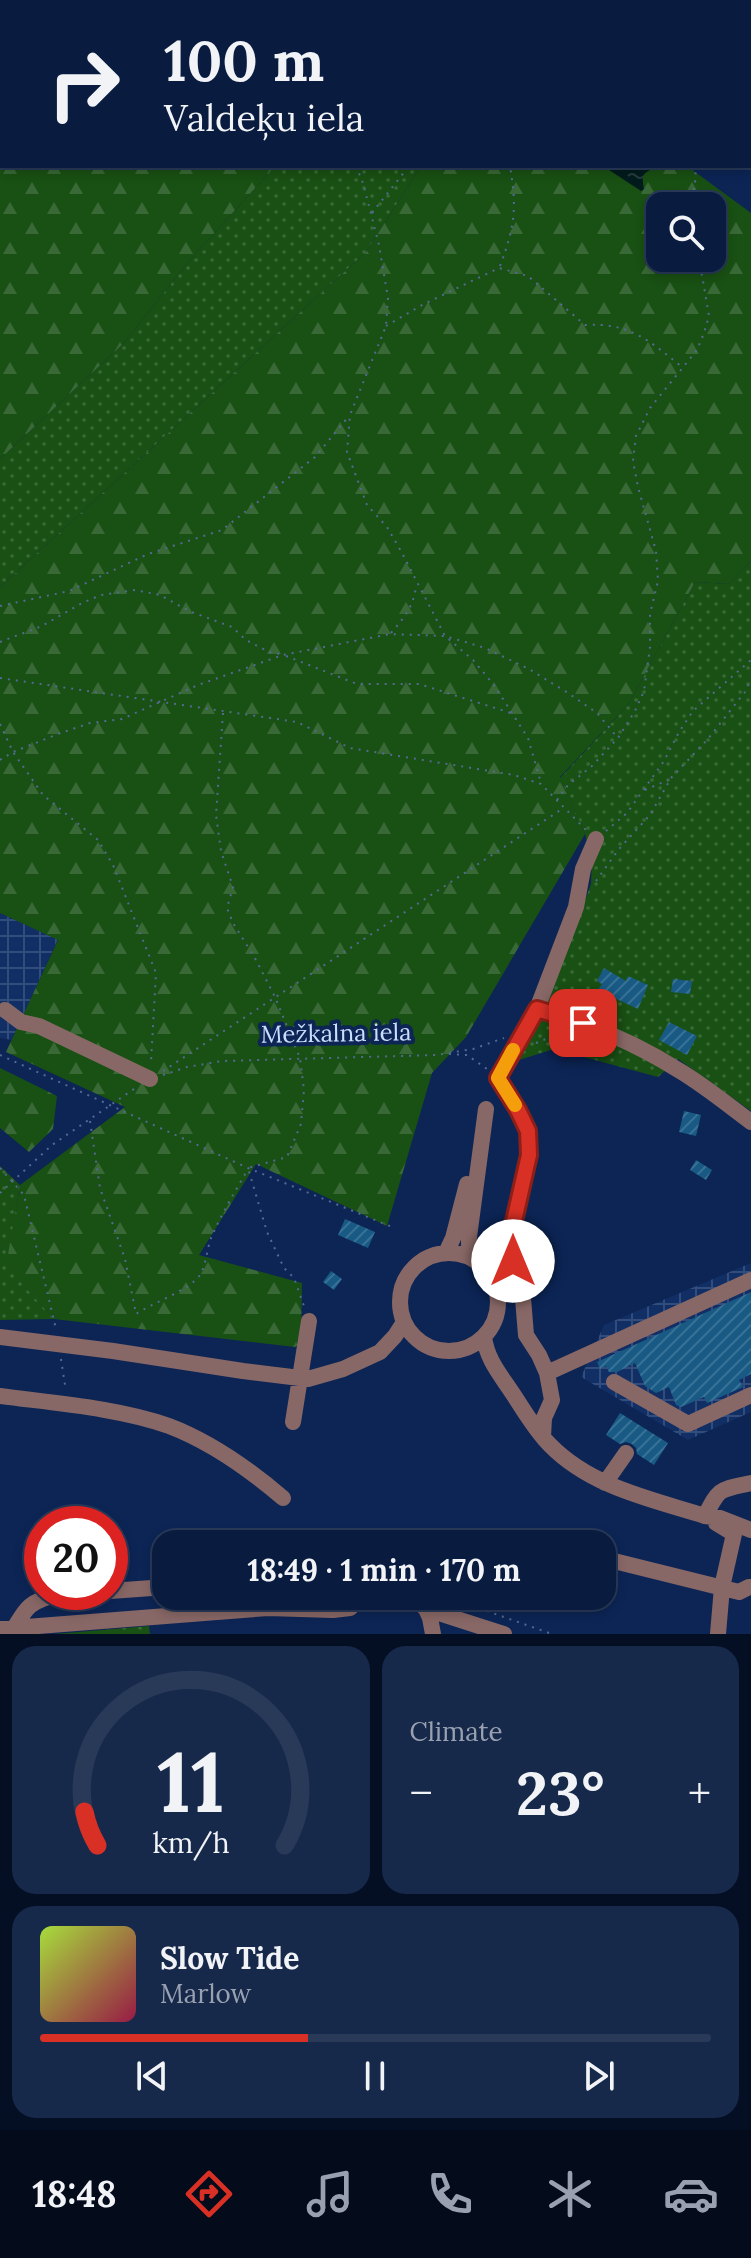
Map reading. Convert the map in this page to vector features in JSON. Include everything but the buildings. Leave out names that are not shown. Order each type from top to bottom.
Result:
[{"type":"street","points":[[543,1437],[544,1418],[552,1400],[547,1373],[526,1335],[522,1286],[513,1261],[512,1230],[529,1155],[528,1131],[498,1078],[537,1009],[576,907],[583,869],[596,839]]},
{"type":"street","points":[[537,1009],[583,1023],[678,1069],[751,1122]]},
{"type":"street","points":[[5,1010],[21,1022],[39,1026],[150,1079]]},
{"type":"street","points":[[446,1253],[453,1238],[486,1109],[469,1237],[474,1260]]},
{"type":"street","points":[[446,1253],[474,1260],[484,1268],[497,1290],[497,1316],[484,1337],[461,1350],[439,1350],[419,1341],[404,1322],[400,1309],[400,1296],[411,1271],[421,1262],[446,1253]]},
{"type":"street","points":[[547,1373],[751,1280]]},
{"type":"street","points":[[293,1422],[309,1321]]},
{"type":"street","points":[[0,1337],[308,1379],[343,1369],[380,1352],[404,1322]]},
{"type":"street","points":[[484,1337],[489,1360],[543,1437],[574,1465],[605,1483],[751,1530]]},
{"type":"street","points":[[614,1382],[688,1424],[751,1395]]},
{"type":"street","points":[[0,1396],[116,1412],[168,1426],[207,1444],[283,1498]]},
{"type":"street","points":[[605,1483],[626,1453]]},
{"type":"street","points":[[705,1516],[721,1490],[751,1483]]},
{"type":"street","points":[[705,1516],[734,1534],[722,1587],[718,1634]]},
{"type":"street","points":[[616,1561],[739,1592],[750,1587]]},
{"type":"street","points":[[128,1590],[152,1588]]},
{"type":"street","points":[[7,1628],[26,1610]]},
{"type":"street","points":[[7,1628],[242,1610]]},
{"type":"street","points":[[431,1610],[433,1634]]},
{"type":"street","points":[[447,1610],[504,1634]]},
{"type":"path","points":[[357,168],[383,264],[388,298],[386,326],[350,415],[347,452],[367,505],[387,527],[445,636],[473,660],[514,714],[528,738],[541,784],[596,839],[627,813],[693,711],[751,660]]},
{"type":"path","points":[[371,214],[407,168]]},
{"type":"path","points":[[499,268],[515,213],[510,168]]},
{"type":"path","points":[[693,192],[696,168]]},
{"type":"path","points":[[386,326],[499,268],[528,276],[585,325],[605,324],[631,331],[683,368]]},
{"type":"path","points":[[557,801],[568,785],[591,767],[618,738],[644,691],[650,647],[650,614],[658,581],[656,551],[633,461],[636,436],[650,408],[697,350],[709,316],[701,272]]},
{"type":"path","points":[[0,606],[69,591],[148,554],[222,530],[315,457],[350,415]]},
{"type":"path","points":[[390,634],[406,616],[417,584]]},
{"type":"path","points":[[0,642],[42,626],[101,595],[135,590],[160,595],[189,611],[232,627],[246,640],[269,652],[357,684],[419,684],[514,714]]},
{"type":"path","points":[[0,760],[13,752],[90,723],[122,719],[198,685],[283,655],[390,634],[445,636],[485,648],[529,669],[597,713],[618,738]]},
{"type":"path","points":[[0,678],[297,722],[350,748],[514,775],[541,784]]},
{"type":"path","points":[[593,884],[650,815],[671,778],[707,740],[745,692],[751,679]]},
{"type":"path","points":[[90,1120],[100,1188],[125,1259],[136,1314],[149,1305],[169,1298],[200,1276],[210,1241],[248,1168],[287,1157],[301,1124],[304,1090],[300,1058],[275,997],[227,908],[233,887],[221,851],[216,815],[223,710]]},
{"type":"path","points":[[0,724],[13,752],[43,795],[98,840],[113,865],[156,973],[150,1079]]},
{"type":"path","points":[[644,790],[671,778]]},
{"type":"path","points":[[0,1193],[52,1145],[111,1104],[563,808]]},
{"type":"path","points":[[511,1054],[583,1023]]},
{"type":"path","name":"Mežkalna iela","points":[[150,1079],[187,1067],[222,1061],[444,1053],[473,1049],[523,1031]]},
{"type":"path","points":[[444,1053],[467,1055],[498,1078]]},
{"type":"path","points":[[0,1055],[248,1168],[392,1227]]},
{"type":"path","points":[[0,1168],[24,1195],[54,1311],[58,1340]]},
{"type":"path","points":[[248,1168],[267,1232],[284,1268],[294,1278],[309,1321]]},
{"type":"path","points":[[61,1355],[65,1385]]},
{"type":"path","points":[[484,1610],[552,1634]]},
{"type":"shaded area","points":[[0,913],[58,939],[12,1040],[0,1038]]},
{"type":"shaded area","points":[[751,1263],[751,1412],[688,1440],[581,1377],[604,1325]]},
{"type":"green space","points":[[0,168],[273,168],[190,260],[123,344],[0,459]]},
{"type":"green space","points":[[273,168],[420,168],[366,252],[0,587],[0,459],[123,344],[190,260]]},
{"type":"green space","points":[[420,168],[690,168],[722,192],[646,192],[646,272],[726,272],[726,195],[751,213],[751,561],[729,584],[695,582],[628,705],[560,777],[585,834],[466,1037],[432,1073],[387,1226],[256,1164],[199,1255],[302,1283],[301,1343],[295,1347],[54,1319],[6,1266],[20,1185],[125,1107],[6,1052],[58,940],[0,913],[0,587],[366,252]]},
{"type":"green space","points":[[751,561],[751,1111],[678,1059],[658,1077],[554,1049],[519,1060],[517,1056],[526,1040],[541,1022],[591,884],[592,859],[585,834],[560,778],[628,705],[695,582],[729,584]]},
{"type":"green space","points":[[0,1068],[57,1096],[53,1129],[29,1152],[0,1128]]},
{"type":"green space","points":[[0,1166],[20,1185],[7,1266],[54,1319],[0,1320]]},
{"type":"green space","points":[[149,1626],[150,1634],[55,1634]]},
{"type":"water","points":[[606,168],[653,168],[644,174],[644,189],[641,191]]},
{"type":"slow traffic","points":[[513,1050],[498,1078],[515,1105]]},
{"type":"route","points":[[513,1261],[512,1230],[529,1155],[528,1131],[498,1078],[537,1009],[583,1023]]}]
